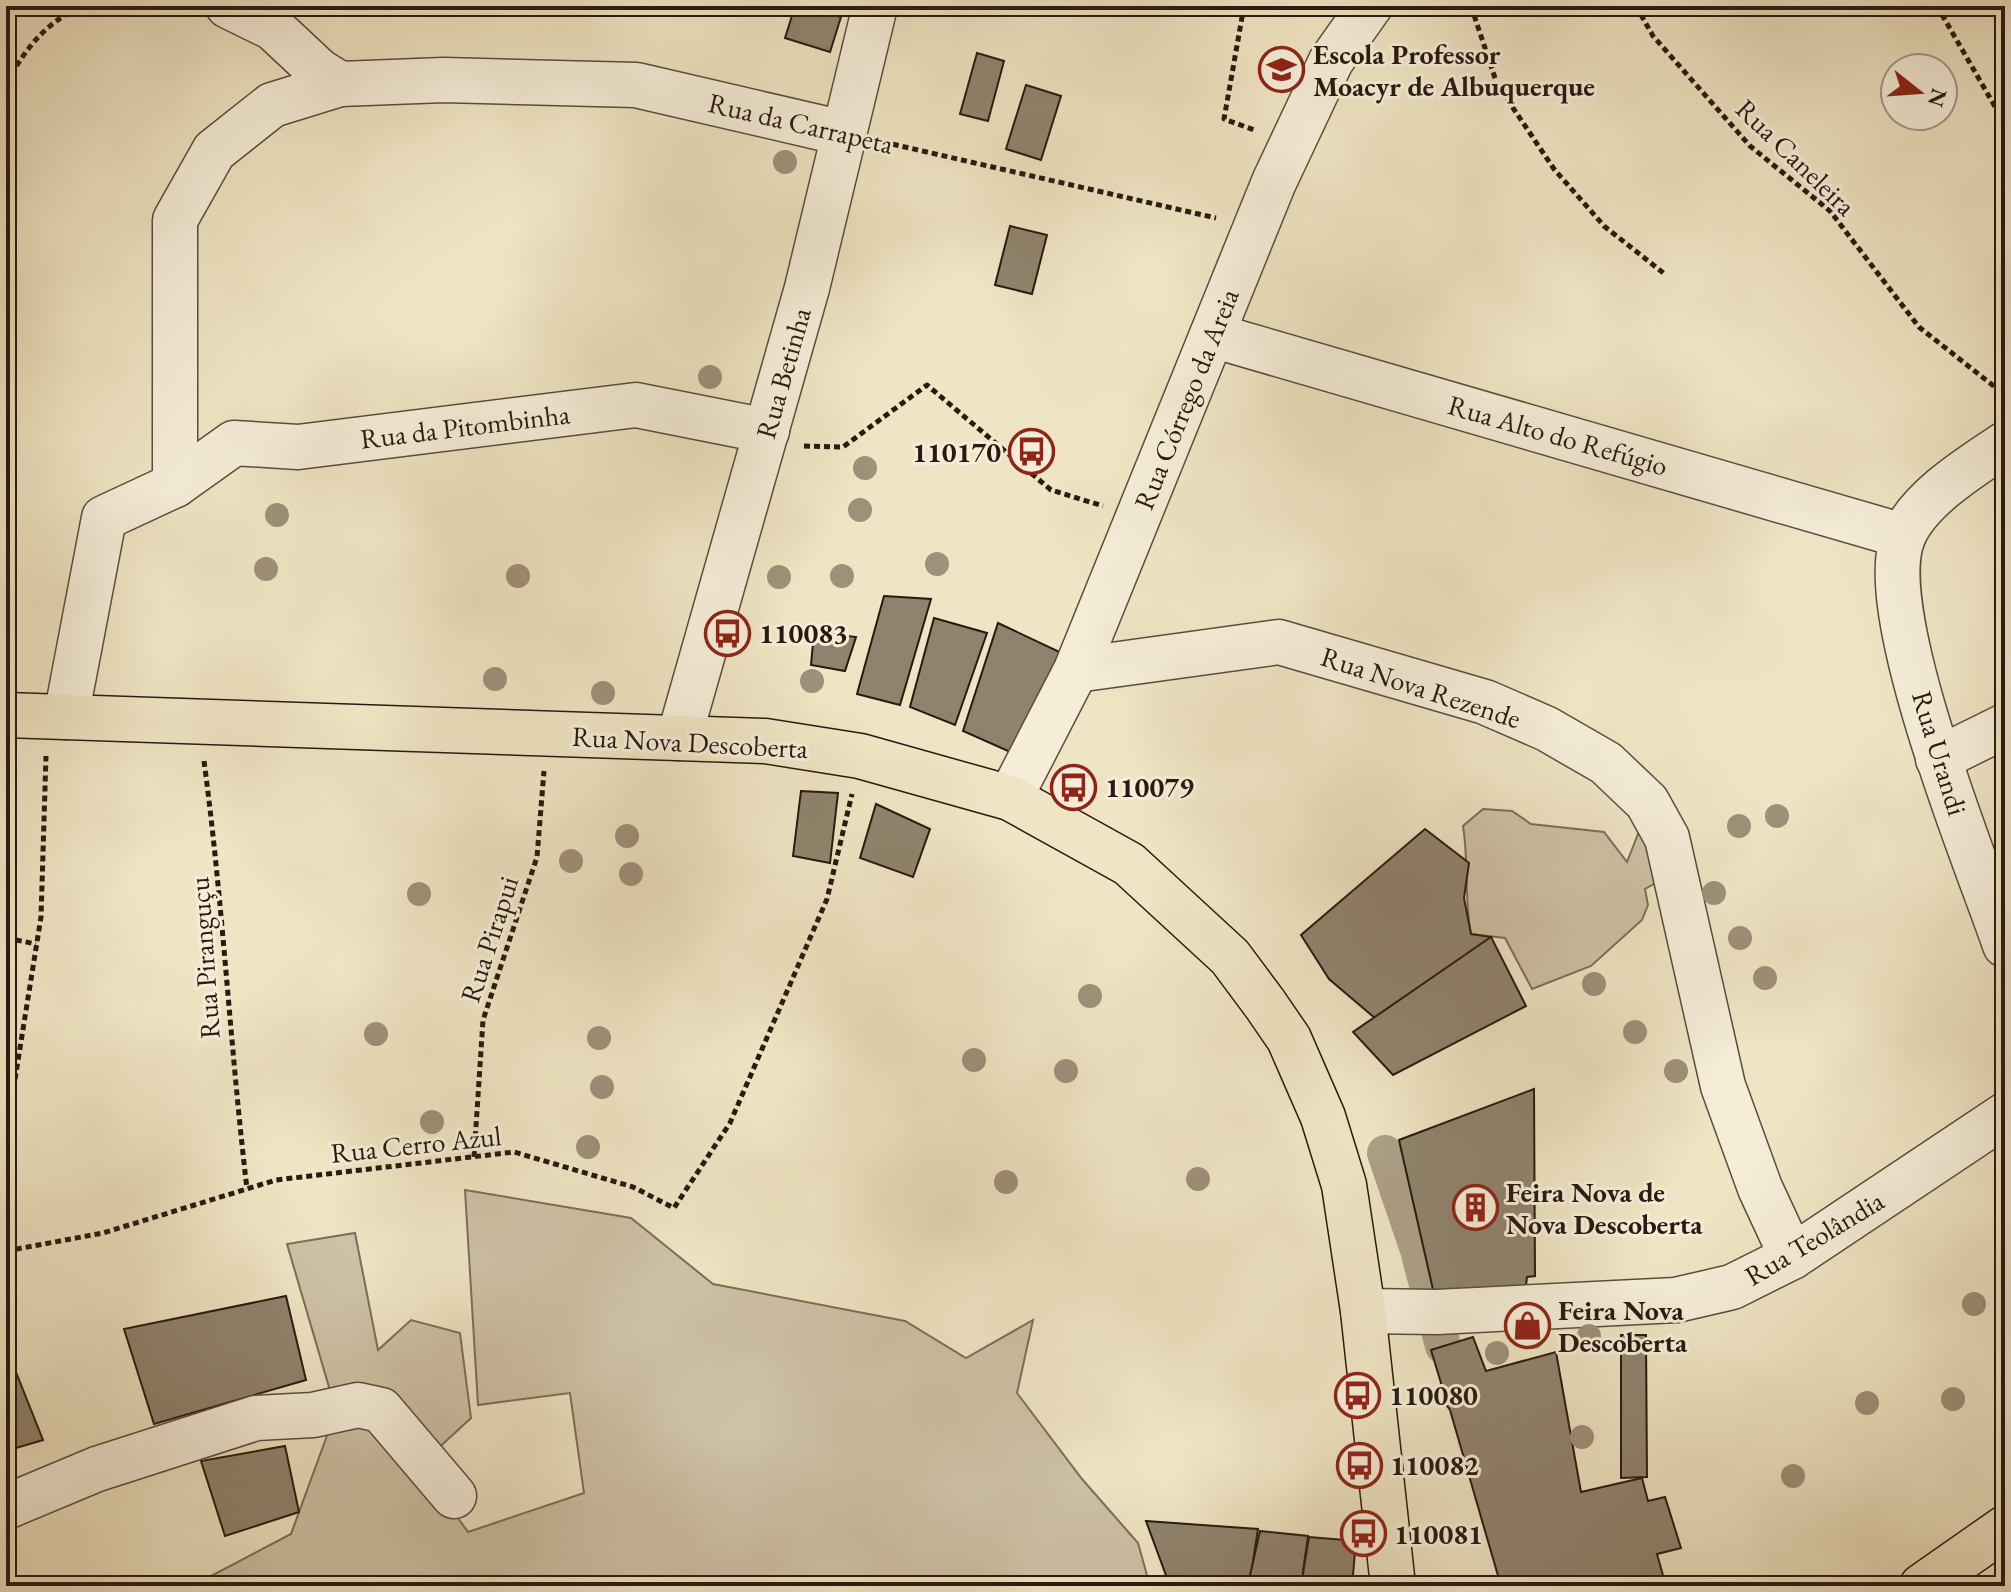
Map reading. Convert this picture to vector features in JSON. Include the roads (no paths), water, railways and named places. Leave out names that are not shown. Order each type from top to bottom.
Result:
[{"type":"main road","name":"Rua Nova Descoberta","points":[[39,716],[199,724],[445,728],[765,741],[860,756],[1010,798],[1129,864],[1230,957],[1289,1039],[1323,1117],[1344,1185],[1363,1311],[1393,1586]]},
{"type":"main road","points":[[1922,1586],[2005,1528]]},
{"type":"street","points":[[228,6],[273,28],[319,71],[340,84]]},
{"type":"street","name":"Rua Betinha","points":[[679,738],[807,288],[875,6]]},
{"type":"street","name":"Rua Córrego da Areia","points":[[1010,798],[1076,670],[1292,144],[1331,61],[1370,6]]},
{"type":"street","name":"Rua da Carrapeta","points":[[340,84],[444,80],[636,85],[843,133]]},
{"type":"street","points":[[175,485],[175,220],[214,151],[272,105],[340,84]]},
{"type":"street","name":"Rua Alto do Refúgio","points":[[1212,335],[1901,546]]},
{"type":"street","name":"Rua da Pitombinha","points":[[39,716],[104,518],[175,485],[234,443],[298,447],[636,405],[765,438]]},
{"type":"street","points":[[1901,546],[1928,504],[2005,444]]},
{"type":"street","name":"Rua Urandi","points":[[1901,546],[1900,602],[1938,759],[2005,945]]},
{"type":"street","name":"Rua Nova Rezende","points":[[1076,670],[1279,642],[1485,702],[1547,729],[1606,763],[1647,802],[1667,838],[1723,1086],[1760,1188],[1792,1257]]},
{"type":"street","points":[[1938,759],[2005,726]]},
{"type":"street","name":"Rua Teolândia","points":[[1363,1311],[1437,1312],[1676,1300],[1732,1287],[1792,1257],[2005,1115]]},
{"type":"street","points":[[6,1507],[97,1469],[256,1418],[313,1415],[358,1405],[381,1410],[454,1496]]},
{"type":"waterway","points":[[1385,1153],[1418,1250],[1443,1346]]},
{"type":"place","name":"Escola Professor Moacyr de Albuquerque","points":[[1282,70]]},
{"type":"place","name":"110170","points":[[1032,452]]},
{"type":"place","name":"110083","points":[[728,633]]},
{"type":"place","name":"110079","points":[[1074,787]]},
{"type":"place","name":"Feira Nova de Nova Descoberta","points":[[1475,1208]]},
{"type":"place","name":"Feira Nova Descoberta","points":[[1527,1326]]},
{"type":"place","name":"110080","points":[[1358,1395]]},
{"type":"place","name":"110082","points":[[1359,1465]]},
{"type":"place","name":"110081","points":[[1363,1534]]}]
